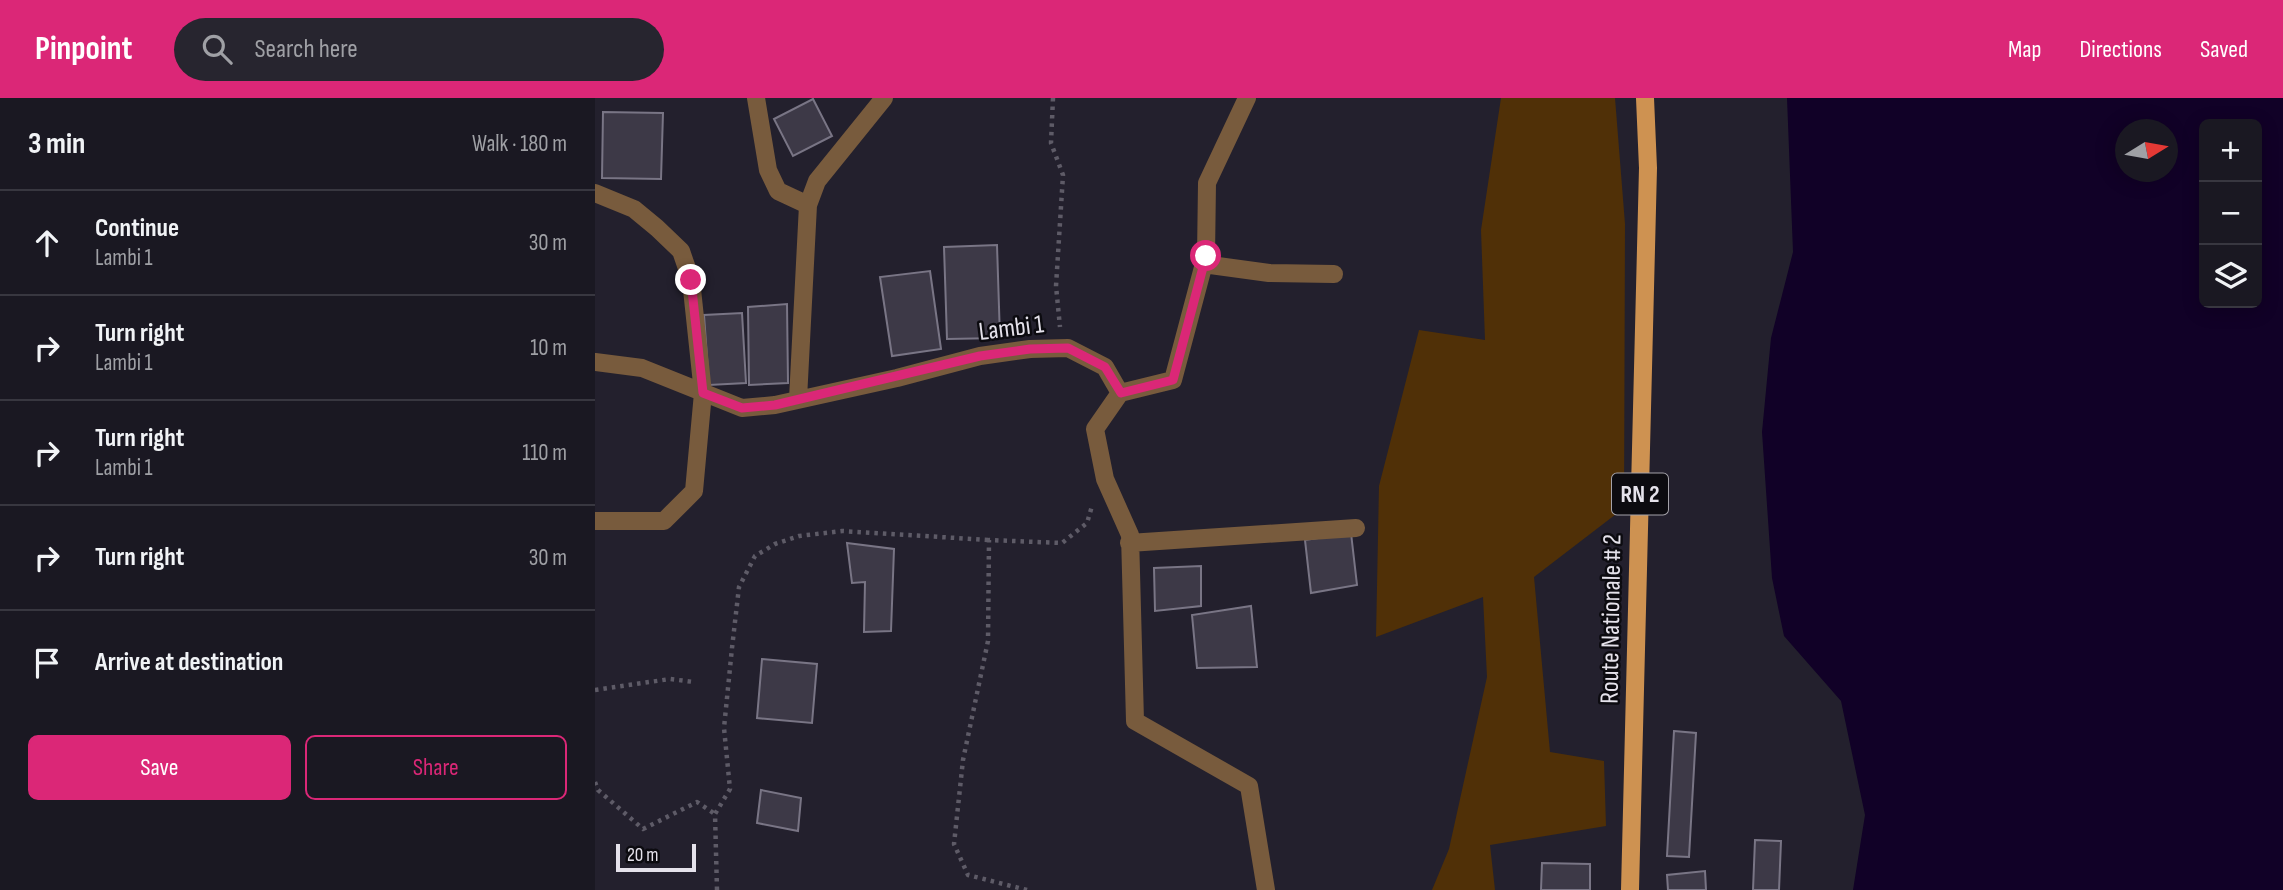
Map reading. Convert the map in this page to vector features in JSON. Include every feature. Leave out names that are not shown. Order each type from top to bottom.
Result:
[{"type":"main road","name":"Route Nationale # 2","points":[[1630,890],[1648,167],[1646,98]]},
{"type":"street","points":[[756,98],[768,170],[773,181],[778,191],[809,205]]},
{"type":"street","points":[[798,399],[809,205],[817,181],[884,98]]},
{"type":"street","points":[[1247,98],[1207,183],[1203,264],[1195,307],[1173,380],[1121,393],[1095,429],[1105,479],[1130,535],[1135,721],[1249,786],[1266,890]]},
{"type":"street","points":[[595,193],[634,209],[681,251],[691,280],[703,393],[694,491],[664,521],[595,521]]},
{"type":"street","points":[[1203,264],[1269,273],[1334,274]]},
{"type":"street","name":"Lambi 1","points":[[595,362],[642,368],[742,408],[897,378],[980,356],[1030,349],[1068,348],[1105,367],[1121,393]]},
{"type":"street","points":[[1129,543],[1356,528]]},
{"type":"path","points":[[1053,98],[1051,144],[1063,175],[1064,196],[1058,230],[1060,258],[1056,286],[1059,326],[1068,348]]},
{"type":"path","points":[[717,890],[715,814],[730,789],[724,728],[739,587],[755,556],[775,544],[799,536],[842,531],[1062,543],[1087,523],[1105,479]]},
{"type":"path","points":[[989,540],[988,641],[963,760],[954,844],[968,875],[1027,890]]},
{"type":"path","points":[[595,690],[670,679],[694,682]]},
{"type":"path","points":[[595,782],[598,790],[643,829],[697,802],[715,814]]},
{"type":"shaded area","points":[[1501,98],[1615,98],[1625,224],[1624,508],[1534,577],[1550,752],[1604,761],[1606,826],[1490,845],[1495,890],[1432,890],[1449,849],[1487,677],[1483,597],[1376,637],[1379,486],[1419,330],[1485,340],[1481,230]]},
{"type":"shaded area","points":[[1787,98],[2283,98],[2283,890],[1853,890],[1865,815],[1841,701],[1784,636],[1772,578],[1762,432],[1771,338],[1793,252]]},
{"type":"building","points":[[813,99],[832,136],[793,156],[774,119]]},
{"type":"building","points":[[603,112],[663,113],[661,179],[602,178]]},
{"type":"building","points":[[997,245],[1000,338],[947,339],[944,247]]},
{"type":"building","points":[[930,271],[941,349],[892,356],[880,277]]},
{"type":"building","points":[[787,304],[788,383],[749,385],[748,307]]},
{"type":"building","points":[[742,313],[746,383],[709,385],[704,315]]},
{"type":"building","points":[[1351,533],[1357,585],[1311,593],[1305,540]]},
{"type":"building","points":[[847,543],[894,549],[891,631],[864,632],[865,582],[852,583]]},
{"type":"building","points":[[1201,566],[1201,606],[1155,611],[1154,568]]},
{"type":"building","points":[[1251,606],[1257,667],[1197,668],[1192,615]]},
{"type":"building","points":[[762,659],[817,664],[812,723],[757,718]]},
{"type":"building","points":[[1674,731],[1696,733],[1689,857],[1667,856]]},
{"type":"building","points":[[761,790],[801,798],[798,831],[757,823]]},
{"type":"building","points":[[1755,840],[1781,841],[1779,890],[1753,890]]},
{"type":"building","points":[[1542,863],[1590,864],[1590,890],[1541,890]]},
{"type":"building","points":[[1705,871],[1706,890],[1668,890],[1667,875]]},
{"type":"route","points":[[691,280],[703,393],[742,408],[775,405],[897,378],[980,356],[1030,349],[1068,348],[1105,367],[1121,393],[1173,380],[1195,307],[1206,256]]}]
